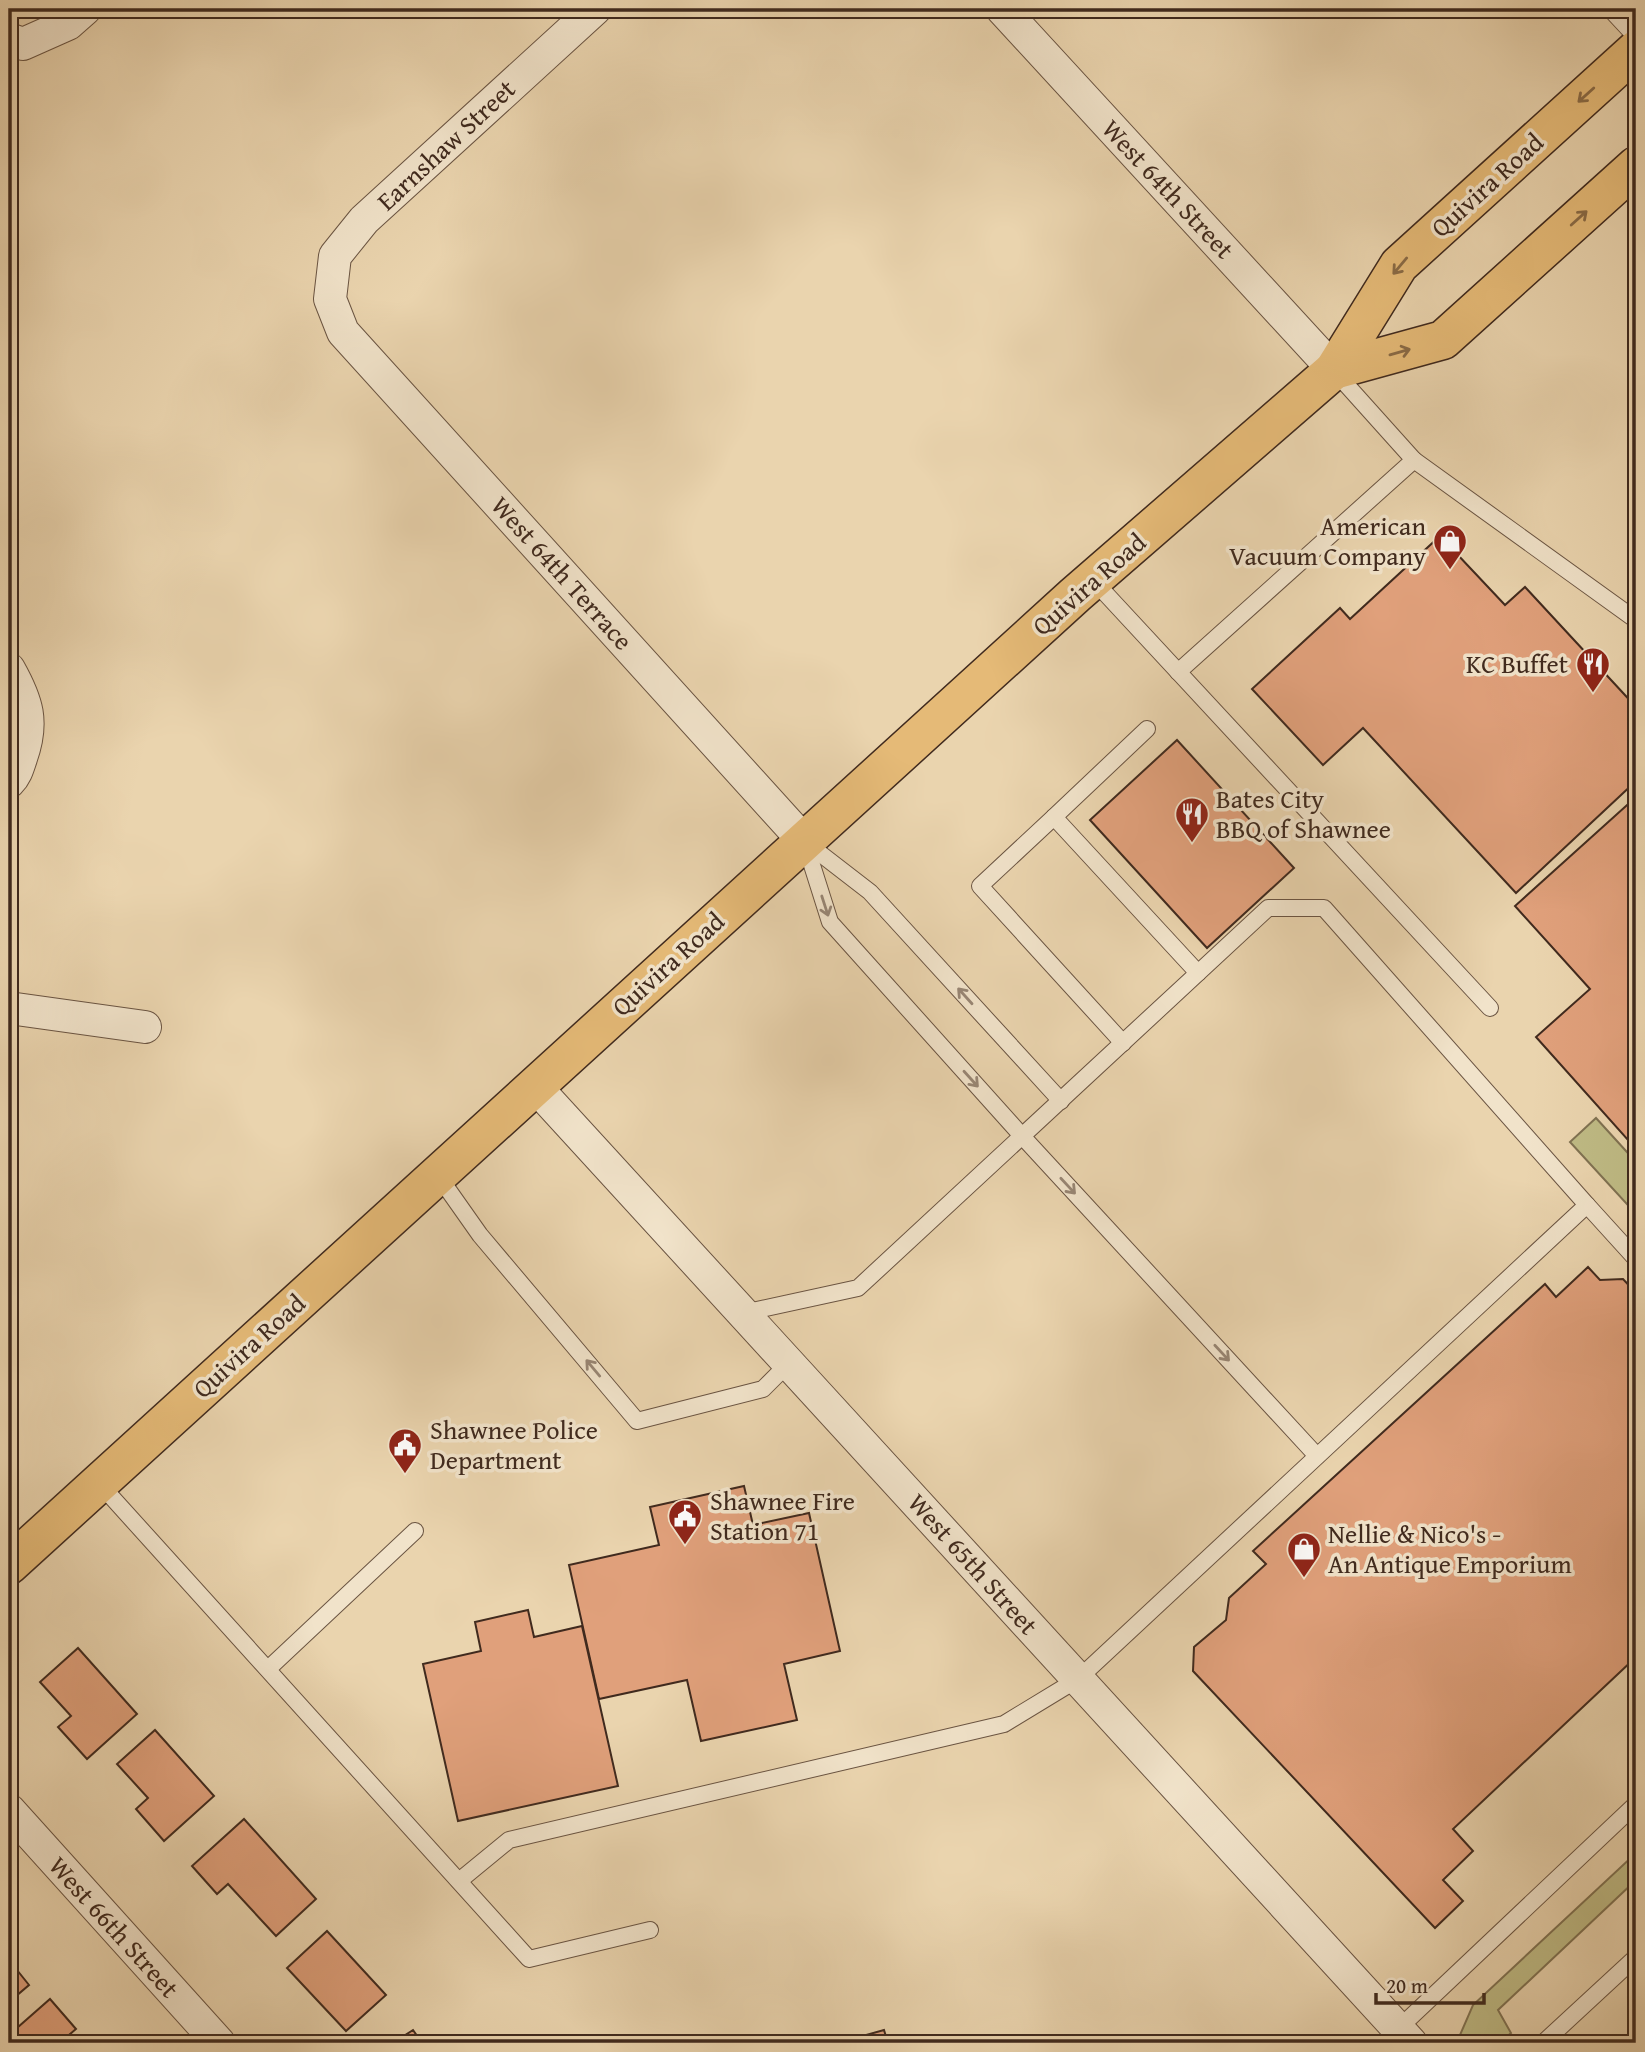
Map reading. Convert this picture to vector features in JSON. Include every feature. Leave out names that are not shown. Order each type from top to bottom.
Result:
[{"type":"main road","name":"Quivira Road","points":[[9,1566],[534,1085],[1093,580],[1334,370],[1399,265],[1636,50]]},
{"type":"main road","name":"Quivira Road","points":[[1334,370],[1443,340],[1636,166]]},
{"type":"street","points":[[16,41],[68,24],[85,9]]},
{"type":"street","name":"Earnshaw Street","points":[[330,299],[335,256],[364,220],[594,9]]},
{"type":"street","name":"West 64th Street","points":[[1002,9],[1334,370]]},
{"type":"street","name":"West 64th Terrace","points":[[330,299],[343,332],[804,841]]},
{"type":"street","points":[[9,669],[24,695],[30,734],[15,776],[9,782]]},
{"type":"street","points":[[9,1007],[145,1027]]},
{"type":"street","name":"West 65th Street","points":[[534,1085],[1405,2036]]},
{"type":"street","name":"West 66th Street","points":[[9,1810],[219,2043]]},
{"type":"lane","points":[[1610,9],[1636,37]]},
{"type":"lane","points":[[1334,370],[1413,460],[1636,620]]},
{"type":"lane","points":[[1178,672],[1413,460]]},
{"type":"lane","points":[[1093,580],[1490,1008]]},
{"type":"lane","points":[[1123,1043],[979,886],[1147,729]]},
{"type":"lane","points":[[1054,817],[1198,973]]},
{"type":"lane","points":[[804,841],[870,892],[1061,1101]]},
{"type":"lane","points":[[804,841],[830,922],[1022,1136],[1317,1456]]},
{"type":"lane","points":[[743,1313],[858,1287],[1268,908],[1324,908],[1636,1259]]},
{"type":"lane","points":[[437,1174],[480,1234],[637,1421],[762,1388],[789,1363]]},
{"type":"lane","points":[[459,1881],[509,1840],[1004,1724],[1078,1679],[1587,1205]]},
{"type":"lane","points":[[99,1483],[529,1959],[650,1930]]},
{"type":"lane","points":[[268,1669],[415,1531]]},
{"type":"lane","points":[[1405,2036],[1636,1804]]},
{"type":"lane","points":[[1543,2043],[1636,1956]]},
{"type":"shaded area","points":[[1596,1118],[1636,1162],[1636,1214],[1570,1142]]},
{"type":"shaded area","points":[[1636,1853],[1636,1880],[1498,2010],[1511,2033],[1500,2043],[1469,2043],[1460,2035],[1473,2005]]},
{"type":"building","points":[[1440,536],[1505,605],[1525,587],[1636,707],[1636,781],[1516,893],[1363,728],[1323,765],[1252,689],[1340,608],[1350,619]]},
{"type":"building","name":"Bates City BBQ of Shawnee","points":[[1177,740],[1294,868],[1207,948],[1090,820]]},
{"type":"building","points":[[1636,797],[1636,1149],[1536,1037],[1590,989],[1515,906]]},
{"type":"building","points":[[1588,1267],[1600,1280],[1623,1279],[1636,1293],[1636,1657],[1453,1829],[1473,1851],[1443,1880],[1463,1901],[1435,1928],[1193,1671],[1194,1647],[1226,1620],[1229,1598],[1266,1564],[1253,1551],[1545,1284],[1556,1297]]},
{"type":"building","points":[[744,1486],[753,1525],[809,1513],[840,1651],[784,1664],[797,1720],[701,1741],[687,1680],[599,1699],[569,1565],[659,1545],[650,1507]]},
{"type":"building","points":[[528,1610],[534,1637],[582,1626],[618,1786],[458,1821],[423,1664],[481,1651],[475,1622]]},
{"type":"building","points":[[78,1648],[137,1714],[87,1759],[58,1727],[71,1716],[40,1682]]},
{"type":"building","points":[[155,1730],[214,1796],[164,1841],[136,1809],[148,1798],[117,1764]]},
{"type":"building","points":[[244,1819],[316,1899],[276,1936],[228,1884],[217,1894],[192,1866]]},
{"type":"building","points":[[327,1931],[386,1995],[346,2031],[287,1968]]},
{"type":"building","points":[[9,1960],[29,1985],[9,2002]]},
{"type":"building","points":[[50,1999],[76,2029],[63,2040],[65,2043],[9,2043],[9,2035]]},
{"type":"building","points":[[413,2030],[422,2043],[393,2043]]},
{"type":"building","points":[[884,2030],[888,2043],[841,2043],[841,2042]]},
{"type":"place","name":"American Vacuum Company","points":[[1450,571]]},
{"type":"place","name":"KC Buffet","points":[[1593,694]]},
{"type":"place","name":"Bates City BBQ of Shawnee","points":[[1192,844]]},
{"type":"place","name":"Shawnee Police Department","points":[[405,1475]]},
{"type":"place","name":"Shawnee Fire Station 71","points":[[685,1546]]},
{"type":"place","name":"Nellie & Nico's - An Antique Emporium","points":[[1304,1579]]}]
